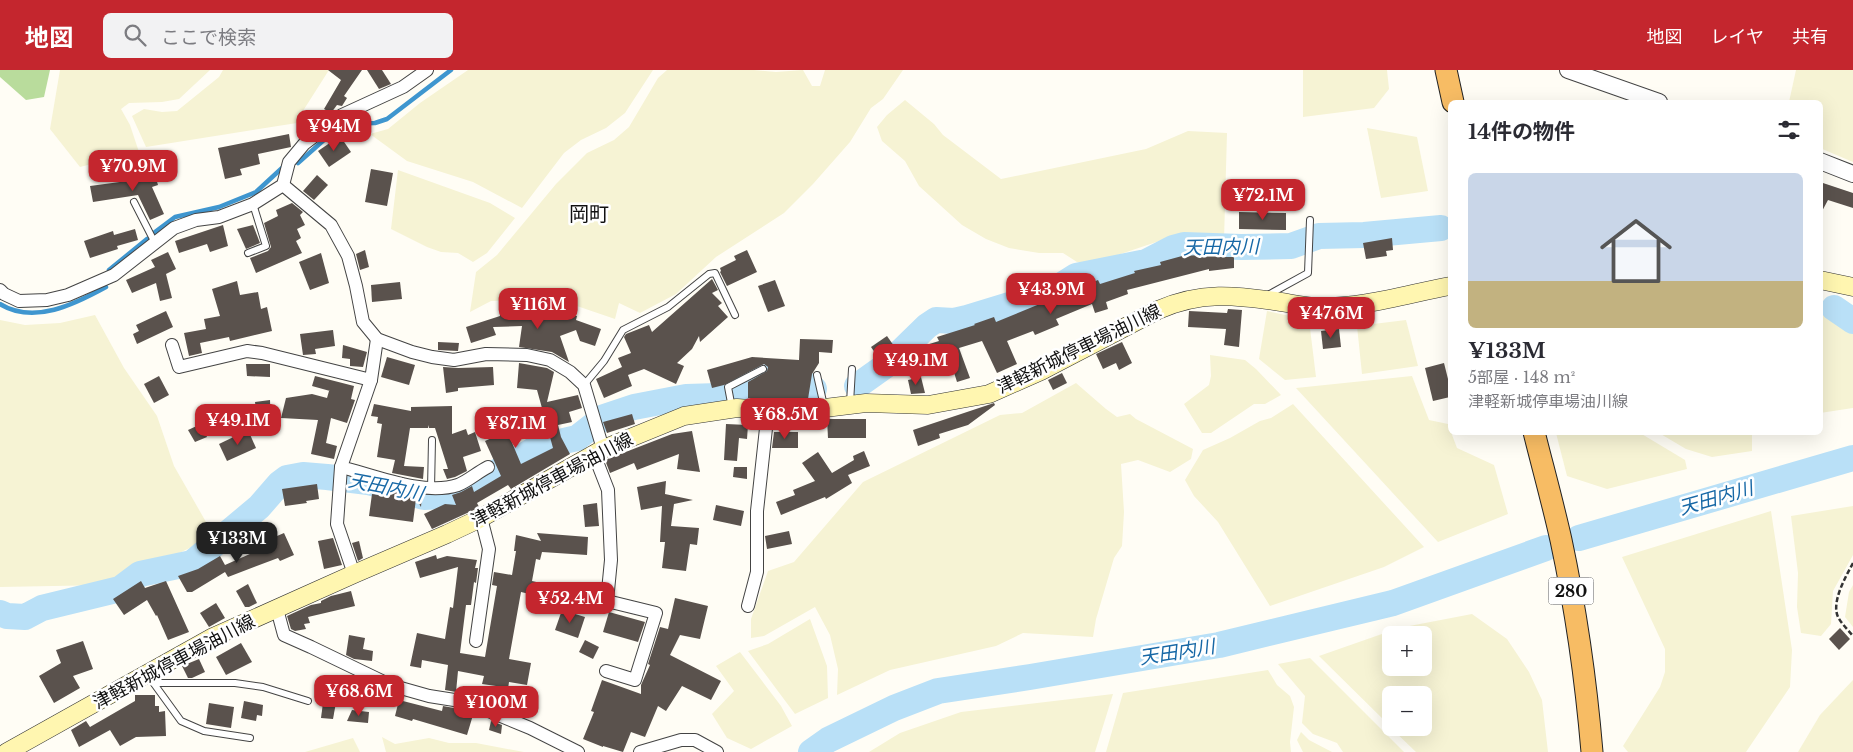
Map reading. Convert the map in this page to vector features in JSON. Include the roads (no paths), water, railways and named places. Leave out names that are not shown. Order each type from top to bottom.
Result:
[{"type":"highway","points":[[1446,70],[1453,100]]},
{"type":"highway","name":"280","points":[[1535,435],[1561,540],[1579,633],[1592,752]]},
{"type":"main road","points":[[1823,281],[1853,288]]},
{"type":"main road","name":"津軽新城停車場油川線","points":[[7,752],[150,678],[211,638],[447,534],[481,518],[598,452],[684,416],[731,403],[768,410],[792,412],[866,403],[928,405],[989,394],[1042,371],[1177,301],[1196,297],[1218,296],[1261,299],[1317,307],[1393,298],[1448,286]]},
{"type":"street","points":[[0,290],[18,301],[48,300],[68,295],[114,275],[174,228],[196,220],[219,217],[253,204],[283,185],[289,162],[304,144],[342,116],[403,87],[427,70]]},
{"type":"street","points":[[1568,70],[1653,100]]},
{"type":"street","points":[[1823,162],[1853,174]]},
{"type":"street","points":[[283,185],[332,224],[348,256],[363,322],[377,339],[412,352],[454,360],[486,354],[528,355],[550,360],[570,372],[584,385],[595,421],[598,452],[608,490],[612,560],[607,601],[656,613],[635,680],[606,671]]},
{"type":"street","points":[[354,574],[337,524],[339,486],[341,470],[371,380],[377,339]]},
{"type":"street","points":[[172,345],[179,367],[247,352],[262,353],[371,380]]},
{"type":"street","points":[[748,606],[757,572],[757,510],[768,410]]},
{"type":"street","points":[[341,470],[438,490],[460,484],[488,467]]},
{"type":"street","points":[[476,640],[489,549],[481,518]]},
{"type":"street","points":[[277,609],[284,635],[390,685],[429,696],[468,702],[530,728],[578,752]]},
{"type":"street","points":[[640,752],[681,740],[695,740],[717,752]]},
{"type":"lane","points":[[134,202],[155,243]]},
{"type":"lane","points":[[248,253],[266,246],[253,204]]},
{"type":"lane","points":[[1261,299],[1308,273],[1310,220]]},
{"type":"lane","points":[[584,385],[604,361],[623,330],[668,307],[710,274],[715,273],[735,315]]},
{"type":"lane","points":[[731,403],[728,387],[764,369]]},
{"type":"lane","points":[[850,405],[852,370]]},
{"type":"lane","points":[[817,375],[824,408]]},
{"type":"lane","points":[[430,489],[432,440]]},
{"type":"lane","points":[[150,678],[235,683],[264,687],[308,701]]},
{"type":"lane","points":[[150,678],[181,721],[204,731],[250,738]]},
{"type":"waterway","points":[[298,163],[342,124],[375,123],[387,119],[451,70]]},
{"type":"waterway","points":[[155,232],[175,217],[219,207],[256,192],[282,168]]},
{"type":"waterway","name":"天田内川","points":[[857,386],[888,364],[927,326],[936,320],[954,321],[967,318],[1049,293],[1076,276],[1146,262],[1173,248],[1184,245],[1291,246],[1319,236],[1364,235],[1441,228]]},
{"type":"waterway","points":[[109,270],[147,239]]},
{"type":"waterway","points":[[0,304],[13,310],[27,313],[54,310],[81,300],[106,287]]},
{"type":"waterway","name":"天田内川","points":[[1834,308],[1853,321]]},
{"type":"waterway","name":"天田内川","points":[[0,613],[7,616],[25,617],[42,608],[120,589],[140,574],[192,563],[259,507],[279,484],[287,478],[303,475],[327,477],[368,482],[424,497],[444,496],[464,492],[538,447],[577,438],[604,417],[634,407],[686,397],[719,396],[735,393],[745,385],[767,377],[797,380],[814,389]]},
{"type":"waterway","name":"天田内川","points":[[1579,538],[1853,458]]},
{"type":"waterway","name":"天田内川","points":[[811,752],[828,740],[894,708],[938,691],[1219,645],[1393,603],[1546,548]]},
{"type":"district","name":"岡町","points":[[589,214]]}]
